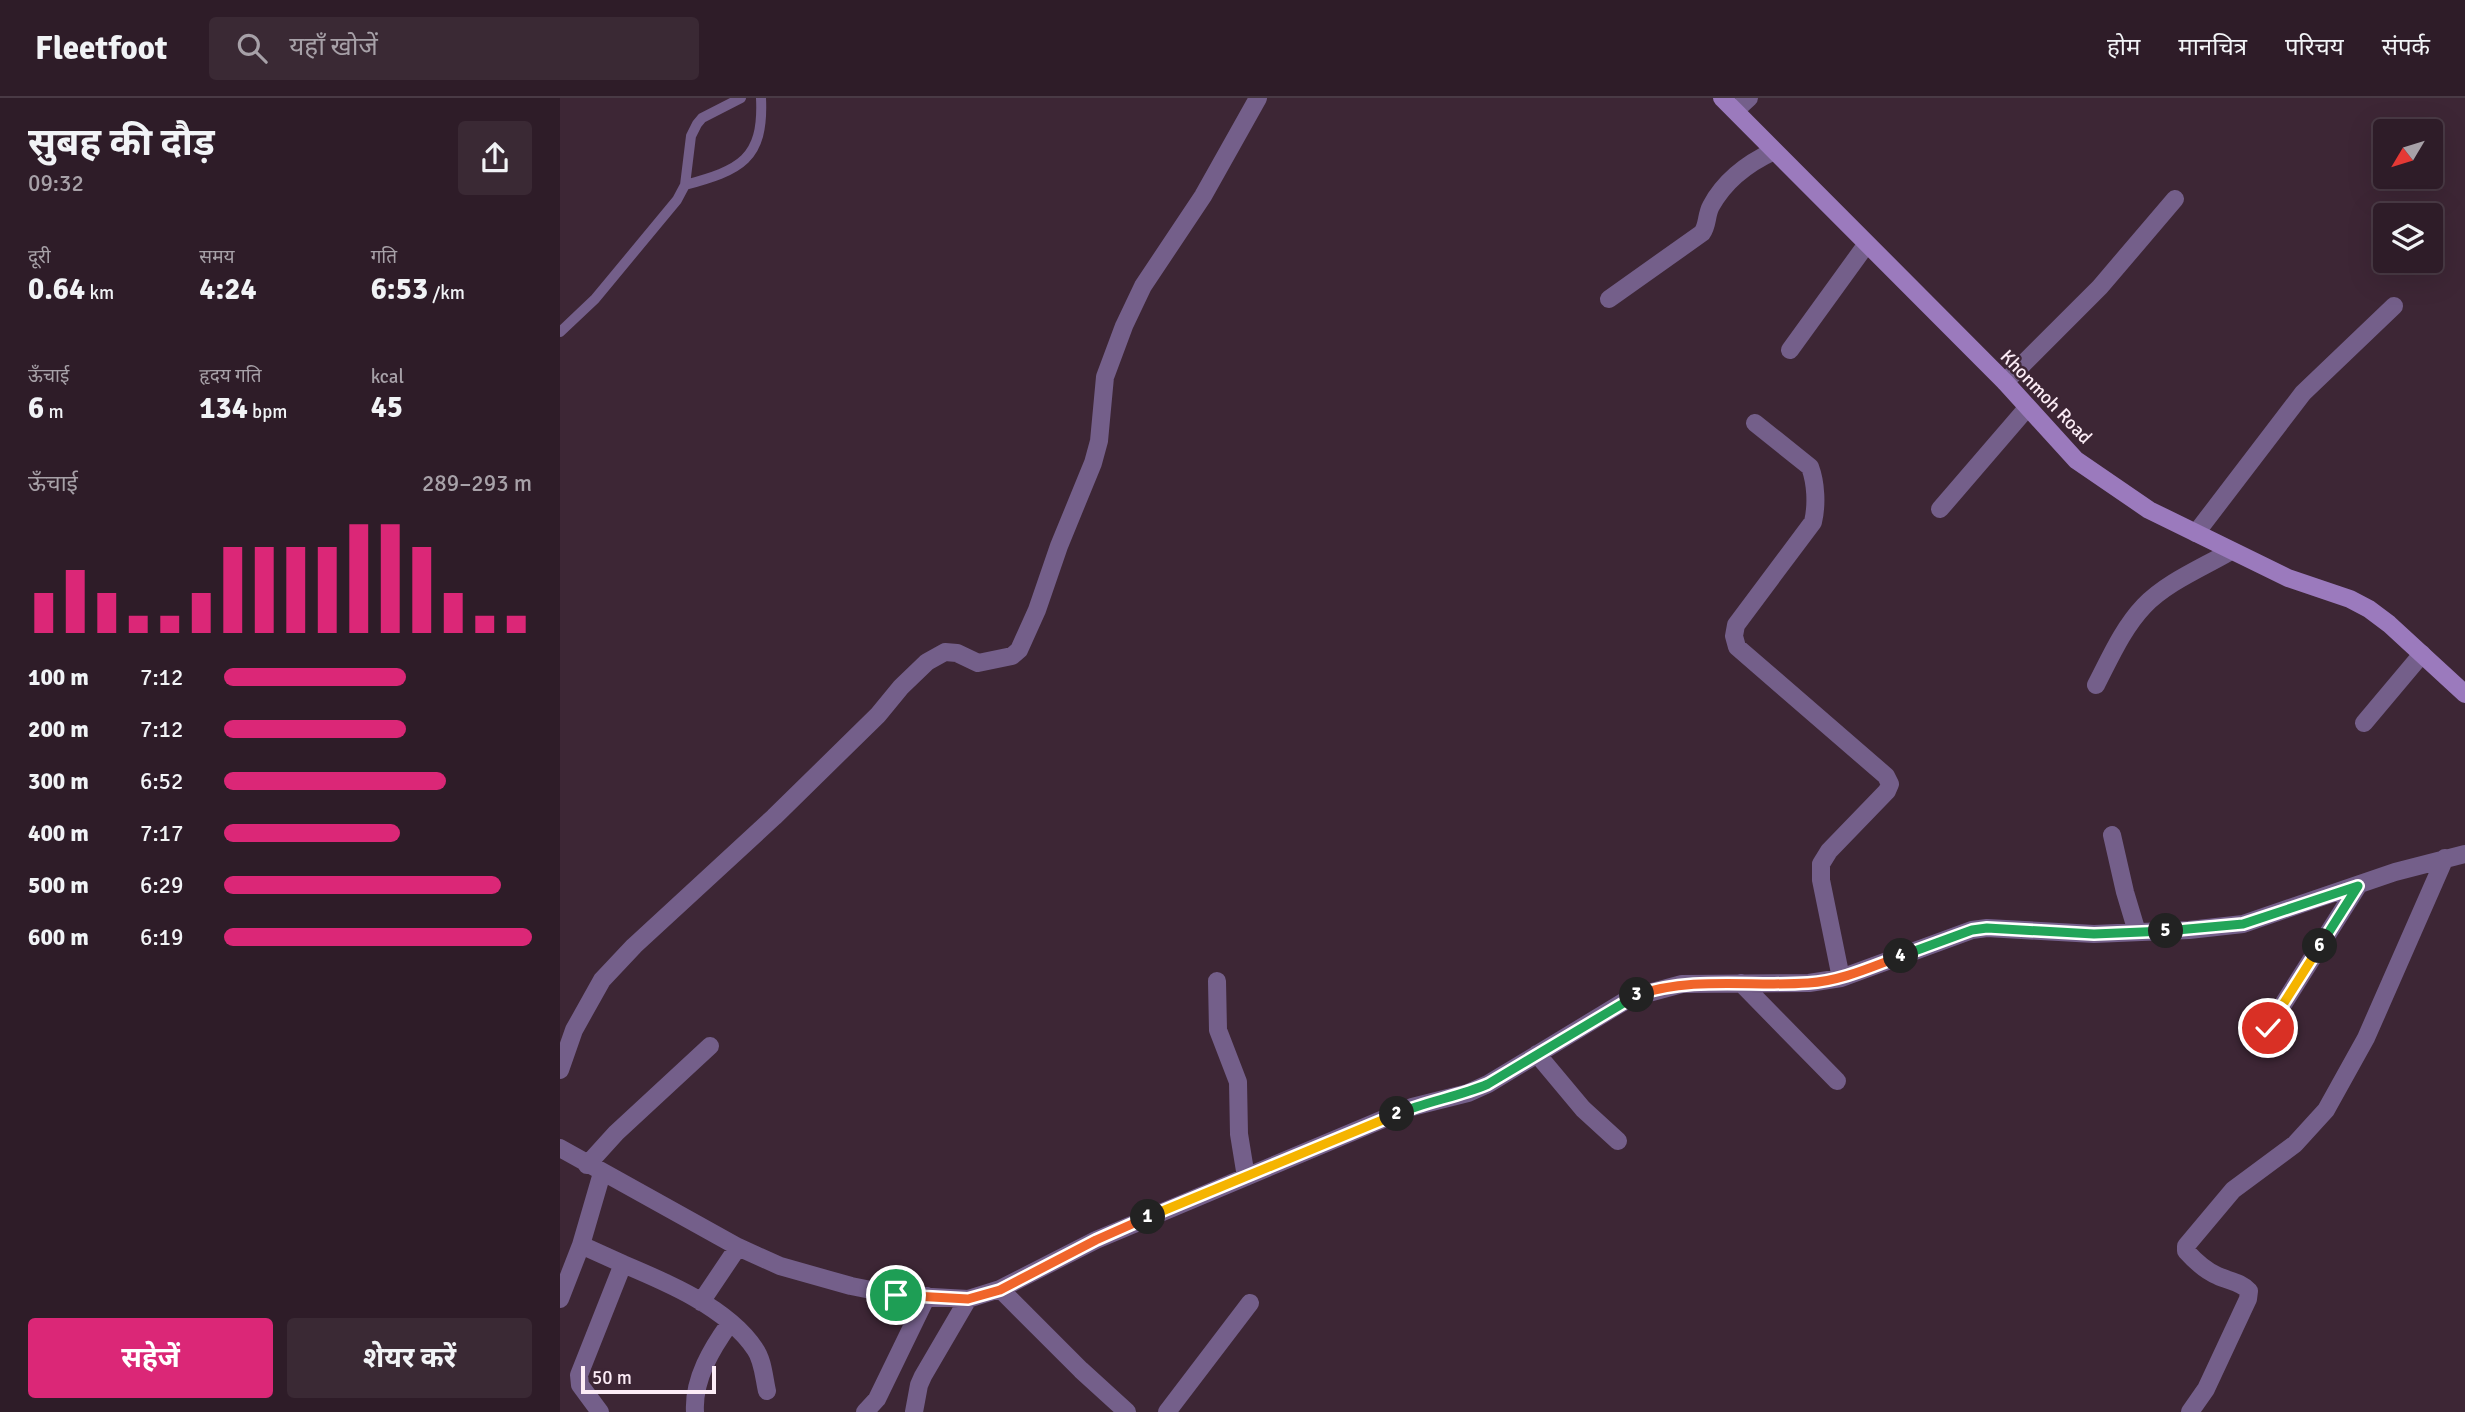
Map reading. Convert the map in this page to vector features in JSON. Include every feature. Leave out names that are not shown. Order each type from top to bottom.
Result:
[{"type":"main road","name":"Khonmoh Road","points":[[1735,102],[1774,151],[2005,382],[2076,460],[2149,510],[2288,578],[2350,599],[2389,624],[2465,694]]},
{"type":"street","points":[[560,1070],[574,1030],[603,980],[634,946],[775,817],[878,715],[901,687],[927,662],[945,652],[957,653],[981,663],[1012,656],[1019,650],[1093,463],[1099,441],[1105,377],[1124,326],[1143,286],[1203,196],[1258,98]]},
{"type":"street","points":[[1609,299],[1702,233],[1712,205],[1733,177],[1774,151]]},
{"type":"street","points":[[2005,382],[2100,287],[2175,199]]},
{"type":"street","points":[[1790,349],[1866,245]]},
{"type":"street","points":[[2196,533],[2303,393],[2394,306]]},
{"type":"street","points":[[1940,509],[2027,408]]},
{"type":"street","points":[[1755,423],[1810,467],[1813,474],[1814,514],[1812,522],[1736,625],[1734,642],[1886,776],[1890,784],[1887,791],[1829,851],[1821,864],[1821,880],[1842,978]]},
{"type":"street","points":[[2096,685],[2124,631],[2145,605],[2168,588],[2231,551]]},
{"type":"street","points":[[2364,723],[2422,654]]},
{"type":"street","points":[[2112,835],[2137,932]]},
{"type":"street","points":[[560,1148],[738,1247],[780,1266],[851,1286],[896,1295],[968,1299],[1000,1290],[1096,1240],[1412,1107],[1468,1093],[1630,998],[1682,984],[1809,983],[1842,978],[1972,930],[2011,928],[2094,934],[2217,928],[2243,924],[2445,858],[2465,854]]},
{"type":"street","points":[[2190,1412],[2206,1389],[2248,1299],[2249,1291],[2242,1284],[2216,1276],[2205,1269],[2191,1256],[2186,1246],[2233,1190],[2295,1144],[2326,1110],[2365,1038],[2445,858]]},
{"type":"street","points":[[2268,1028],[2358,886]]},
{"type":"street","points":[[1216,981],[1218,1030],[1238,1082],[1239,1134],[1246,1177]]},
{"type":"street","points":[[1741,983],[1837,1081]]},
{"type":"street","points":[[560,1299],[581,1245],[594,1169],[616,1133],[710,1046]]},
{"type":"street","points":[[1537,1054],[1583,1109],[1618,1141]]},
{"type":"street","points":[[581,1245],[701,1301],[730,1323],[755,1348],[767,1391]]},
{"type":"street","points":[[701,1301],[738,1247]]},
{"type":"street","points":[[600,1412],[580,1385],[579,1375],[623,1264]]},
{"type":"street","points":[[1000,1290],[1126,1412]]},
{"type":"street","points":[[865,1412],[877,1399],[928,1296]]},
{"type":"street","points":[[914,1412],[923,1376],[968,1299]]},
{"type":"street","points":[[1167,1412],[1250,1303]]},
{"type":"street","points":[[695,1412],[696,1397],[705,1365],[714,1345],[730,1323]]},
{"type":"lane","points":[[560,332],[595,299],[677,200],[685,185],[694,129],[702,118],[741,98]]},
{"type":"lane","points":[[685,185],[726,172],[752,153],[758,141],[761,98]]},
{"type":"route","points":[[896,1295],[968,1299],[1000,1290],[1096,1240],[1182,1203],[1412,1107],[1445,1100],[1488,1084],[1630,998],[1653,990],[1682,984],[1809,983],[1842,978],[1972,930],[1987,928],[2094,934],[2217,928],[2243,924],[2358,886],[2268,1028]]}]
